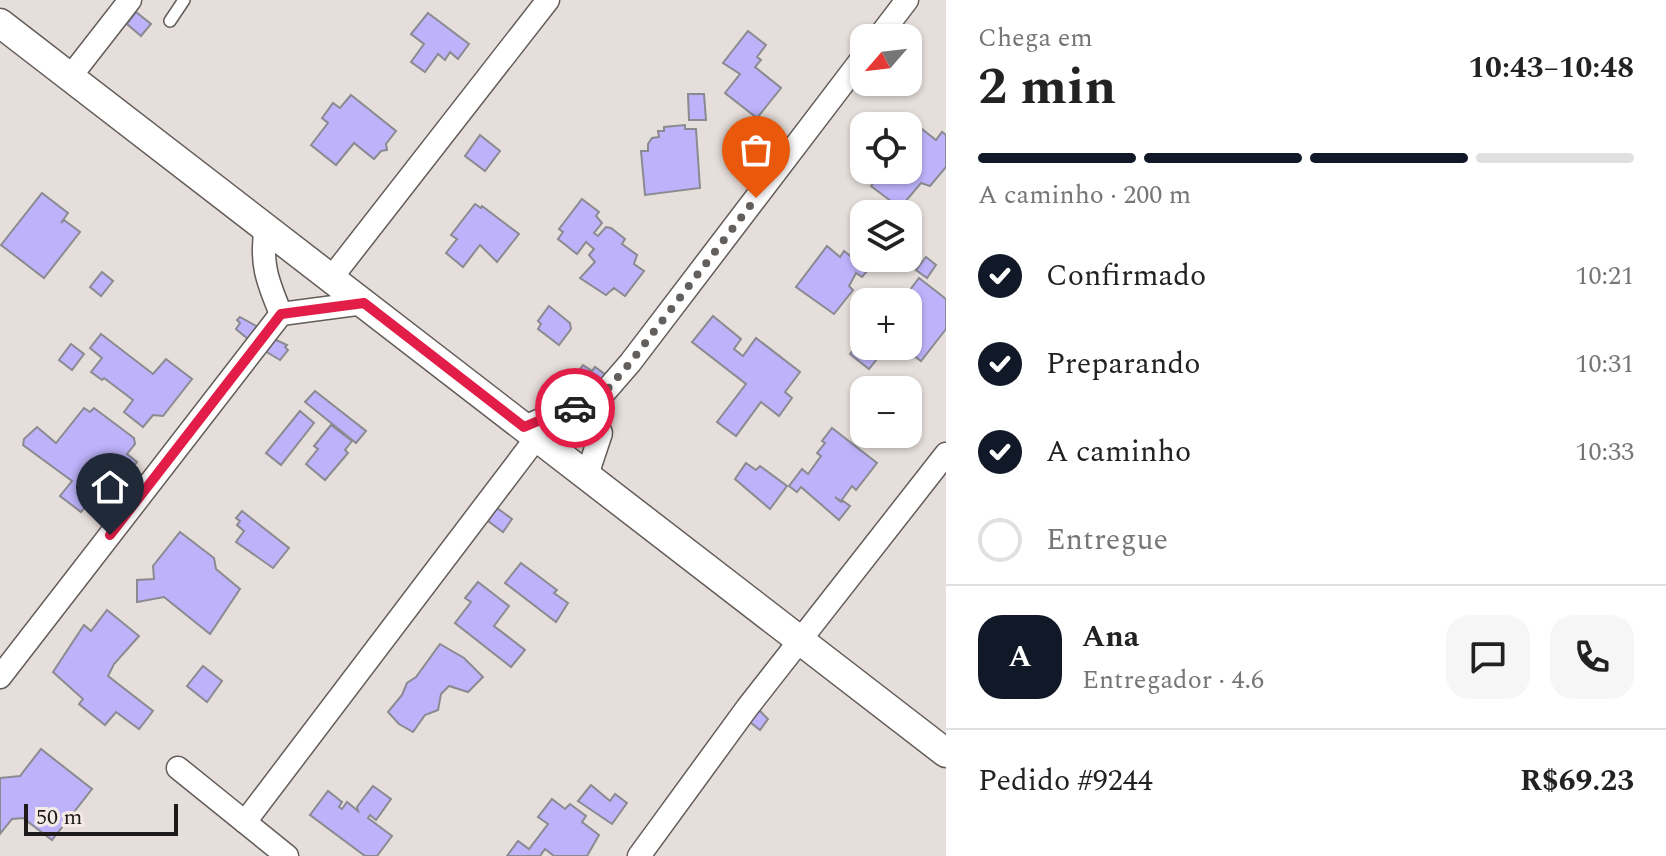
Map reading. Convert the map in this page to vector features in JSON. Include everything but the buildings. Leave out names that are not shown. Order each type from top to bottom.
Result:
[{"type":"street","points":[[70,77],[130,0]]},
{"type":"street","points":[[332,277],[548,0]]},
{"type":"street","points":[[889,24],[907,0]]},
{"type":"street","points":[[0,23],[946,753]]},
{"type":"street","points":[[245,822],[530,432],[566,409],[590,409],[630,363],[850,74]]},
{"type":"street","points":[[266,226],[262,251],[264,263],[281,314]]},
{"type":"street","points":[[0,677],[281,314],[364,303]]},
{"type":"street","points":[[587,475],[601,433],[590,409]]},
{"type":"street","points":[[639,856],[747,708],[946,454]]},
{"type":"street","points":[[178,768],[287,856]]},
{"type":"lane","points":[[170,21],[184,0]]},
{"type":"way so far","points":[[575,408],[590,409],[630,363],[756,198]]},
{"type":"route","points":[[110,535],[281,314],[323,306],[364,303],[524,427],[575,408]]}]
